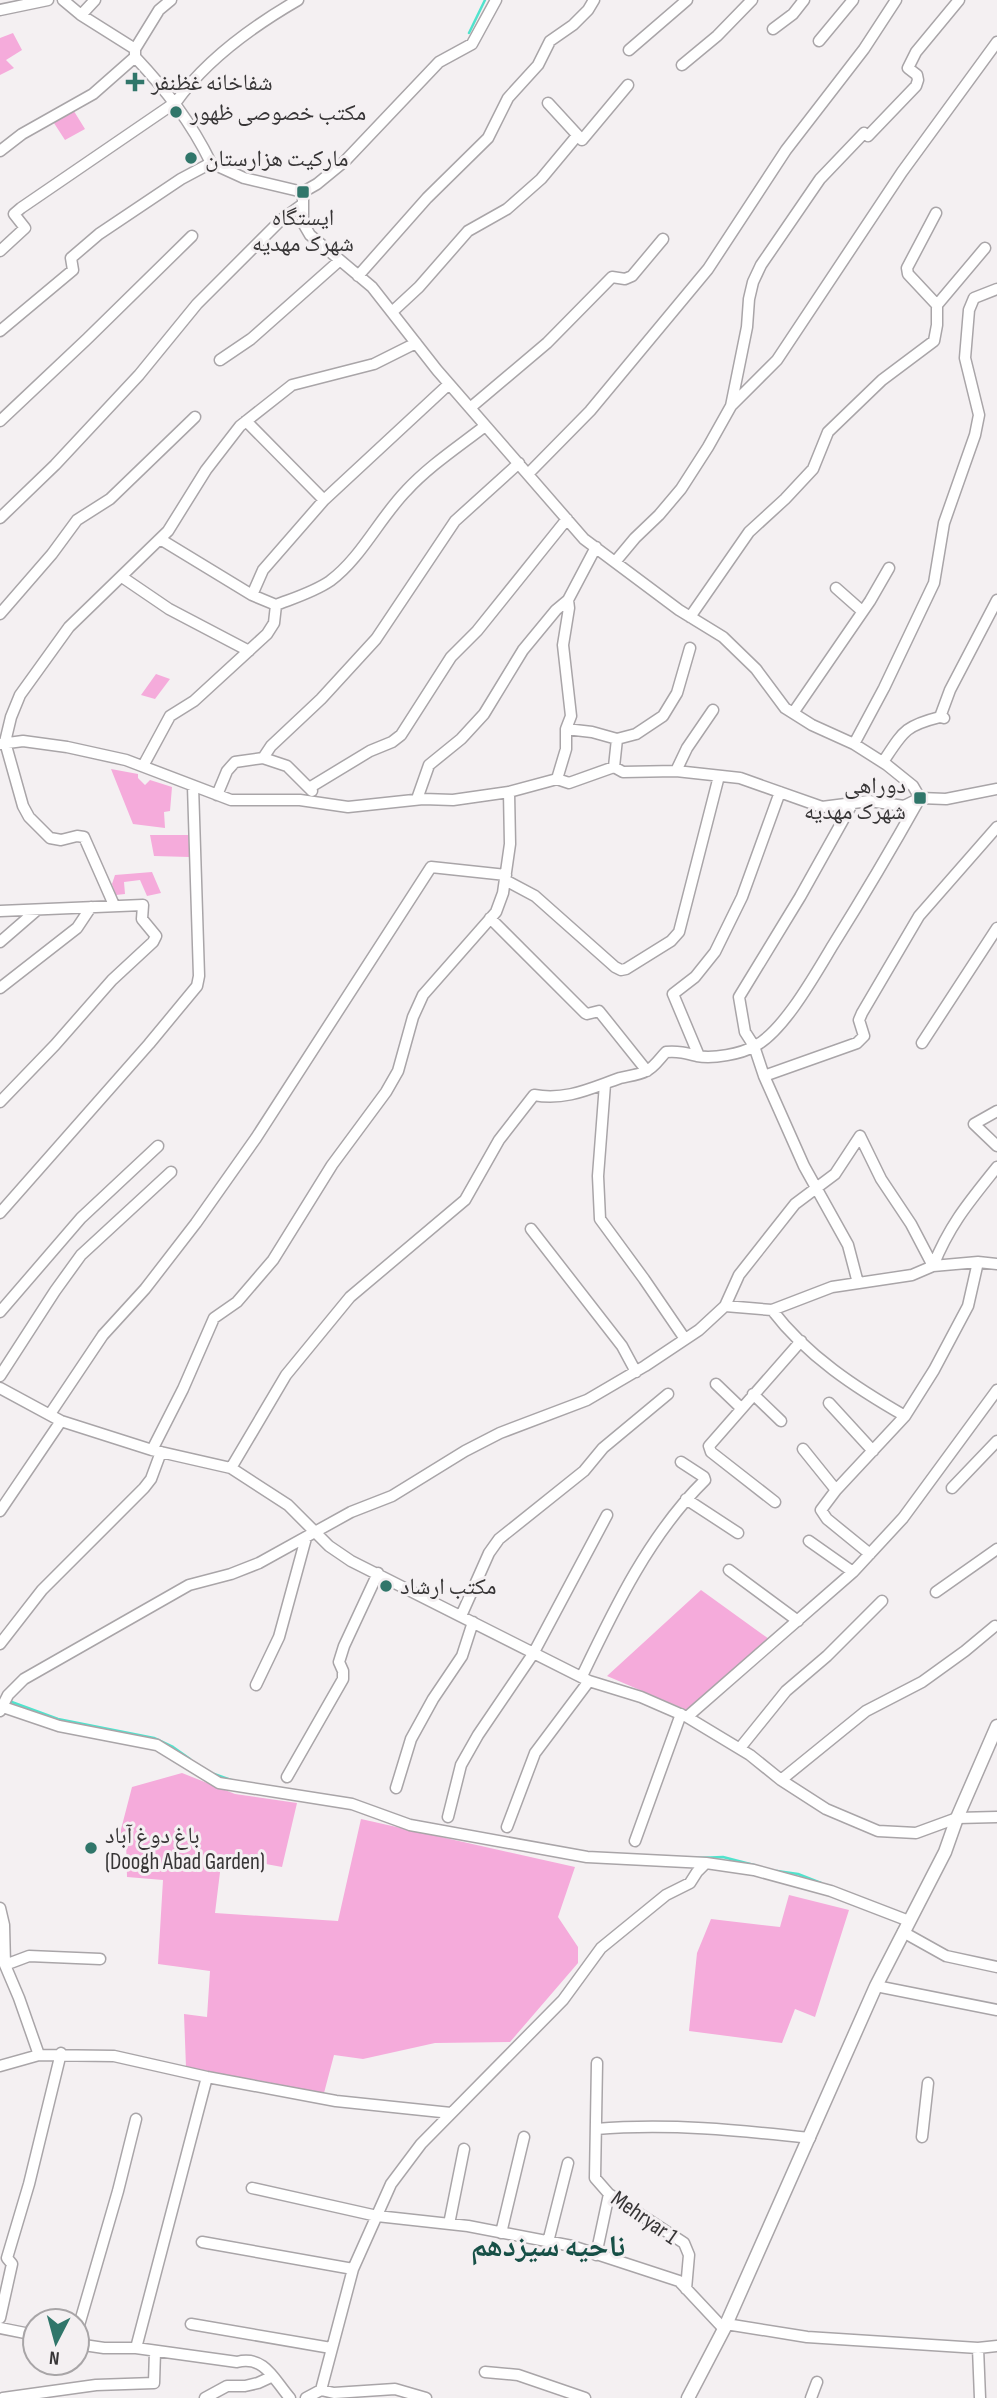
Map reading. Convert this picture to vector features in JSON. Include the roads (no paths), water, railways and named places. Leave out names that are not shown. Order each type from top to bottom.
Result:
[{"type":"street","points":[[0,10],[48,0]]},
{"type":"street","points":[[64,0],[80,15],[135,53],[176,102],[198,135],[211,163],[244,178],[303,192],[345,161],[439,62],[472,44],[496,0]]},
{"type":"street","points":[[80,15],[95,0]]},
{"type":"street","points":[[0,150],[22,134],[93,94],[135,53],[159,10],[171,0]]},
{"type":"street","points":[[0,251],[25,228],[14,214],[21,208],[176,102],[184,90],[261,22],[298,0]]},
{"type":"street","points":[[358,276],[427,198],[488,138],[508,98],[538,65],[550,41],[573,25],[589,10],[594,0]]},
{"type":"street","points":[[629,50],[687,0]]},
{"type":"street","points":[[682,65],[717,36],[752,0]]},
{"type":"street","points":[[773,29],[793,14],[804,0]]},
{"type":"street","points":[[819,41],[853,0]]},
{"type":"street","points":[[528,474],[590,411],[708,269],[786,150],[864,49],[896,0]]},
{"type":"street","points":[[731,405],[747,327],[749,299],[761,265],[820,179],[849,150],[856,139],[864,133],[868,136],[916,86],[917,75],[908,68],[916,52],[959,0]]},
{"type":"street","points":[[615,562],[681,489],[731,405],[777,360],[879,211],[902,172],[997,42]]},
{"type":"street","points":[[548,103],[582,140],[628,85]]},
{"type":"street","points":[[392,312],[419,287],[468,231],[507,209],[541,179],[576,136]]},
{"type":"street","points":[[0,331],[73,270],[71,258],[99,234],[181,179],[211,163]]},
{"type":"street","points":[[303,192],[303,223],[310,235],[372,287],[449,384],[584,539],[723,637],[756,669],[785,708],[883,762],[913,786],[920,798]]},
{"type":"street","points":[[0,518],[55,465],[139,375],[197,304],[281,220],[303,204]]},
{"type":"street","points":[[936,213],[907,268],[908,274],[937,305]]},
{"type":"street","points":[[0,421],[192,236]]},
{"type":"street","points":[[470,408],[547,343],[612,277],[625,279],[632,276],[663,239]]},
{"type":"street","points":[[691,617],[749,532],[813,469],[828,432],[882,380],[934,341],[937,305],[985,248]]},
{"type":"street","points":[[220,360],[251,339],[339,261]]},
{"type":"street","points":[[854,744],[934,583],[944,523],[975,435],[979,415],[965,358],[969,310],[974,298],[997,289]]},
{"type":"street","points":[[114,905],[84,837],[77,835],[61,840],[50,838],[29,817],[23,806],[3,743],[20,695],[69,627],[168,531],[206,470],[246,421],[292,385],[374,364],[416,343]]},
{"type":"street","points":[[252,595],[263,570],[324,500],[449,384]]},
{"type":"street","points":[[0,614],[52,554],[77,520],[110,499],[195,417]]},
{"type":"street","points":[[246,421],[324,500]]},
{"type":"street","points":[[160,539],[252,595],[276,605],[310,592],[331,580],[349,562],[405,491],[485,426]]},
{"type":"street","points":[[263,758],[271,746],[321,699],[376,639],[455,521],[519,463]]},
{"type":"street","points":[[309,788],[401,735],[451,657],[477,631],[567,519]]},
{"type":"street","points":[[417,799],[429,765],[461,739],[484,714],[523,650],[556,610],[568,600],[596,547]]},
{"type":"street","points":[[793,713],[889,568]]},
{"type":"street","points":[[122,578],[169,609],[249,651]]},
{"type":"street","points":[[836,587],[862,611]]},
{"type":"street","points":[[557,779],[566,749],[566,729],[570,716],[563,645],[568,600]]},
{"type":"street","points":[[883,762],[899,738],[911,726],[944,718],[950,690],[997,600]]},
{"type":"street","points":[[143,766],[170,716],[194,701],[267,634],[274,623],[276,605]]},
{"type":"street","points":[[566,729],[617,739],[636,734],[663,716],[677,692],[690,648]]},
{"type":"street","points":[[676,771],[687,748],[713,709]]},
{"type":"street","points":[[614,767],[617,739]]},
{"type":"street","points":[[3,743],[23,741],[67,747],[126,760],[231,800],[300,800],[348,807],[417,799],[453,800],[509,792],[557,779],[569,783],[614,767],[623,772],[676,771],[740,778],[822,807],[869,801],[904,806],[920,798],[946,799],[997,789]]},
{"type":"street","points":[[217,794],[227,771],[235,762],[263,758],[287,766],[324,803]]},
{"type":"street","points":[[50,1414],[103,1335],[145,1289],[256,1138],[431,867],[505,877],[535,896],[615,967],[626,969],[671,941],[679,932],[719,776]]},
{"type":"street","points":[[0,1213],[141,1054],[197,986],[199,976],[193,786]]},
{"type":"street","points":[[0,1644],[42,1590],[151,1479],[157,1451],[214,1318],[237,1303],[273,1260],[332,1165],[386,1092],[398,1071],[413,1017],[423,995],[499,907],[510,844],[509,792]]},
{"type":"street","points":[[699,1056],[673,994],[695,977],[715,952],[742,897],[780,792]]},
{"type":"street","points":[[231,1468],[286,1375],[342,1306],[357,1290],[465,1200],[499,1140],[534,1095],[564,1096],[591,1090],[647,1071],[666,1052],[686,1051],[699,1056],[735,1053],[766,1038],[800,999],[876,876],[920,798]]},
{"type":"street","points":[[852,804],[800,897],[739,997],[745,1032],[754,1046],[764,1076],[804,1166],[848,1245],[858,1283]]},
{"type":"street","points":[[764,1076],[858,1043],[864,1036],[859,1020],[862,1013],[919,916],[997,827]]},
{"type":"street","points":[[0,911],[143,905],[142,919],[156,936],[0,1102]]},
{"type":"street","points":[[0,988],[78,928],[91,907]]},
{"type":"street","points":[[0,942],[37,909]]},
{"type":"street","points":[[490,918],[585,1013],[597,1011],[603,1014],[647,1071]]},
{"type":"street","points":[[922,1043],[997,928]]},
{"type":"street","points":[[605,1084],[598,1176],[600,1219],[685,1339]]},
{"type":"street","points":[[997,1111],[974,1124],[997,1146]]},
{"type":"street","points":[[933,1266],[911,1224],[881,1179],[860,1136],[835,1174],[795,1204],[739,1275],[725,1306],[685,1339],[636,1372],[587,1400],[500,1433],[392,1496],[351,1512],[259,1563],[189,1585],[24,1679],[4,1704],[59,1726],[157,1745],[219,1783],[352,1804],[410,1825],[587,1857],[706,1863],[754,1870],[831,1891],[906,1927],[946,1956],[997,1967]]},
{"type":"street","points":[[0,1312],[81,1217],[158,1146]]},
{"type":"street","points":[[933,1266],[945,1237],[963,1209],[997,1167]]},
{"type":"street","points":[[0,1376],[81,1255],[171,1172]]},
{"type":"street","points":[[531,1229],[606,1324],[636,1372]]},
{"type":"street","points":[[725,1306],[772,1310],[832,1287],[912,1275],[933,1266],[978,1262],[997,1264]]},
{"type":"street","points":[[870,1554],[827,1519],[821,1510],[836,1490],[905,1416],[934,1370],[968,1306],[978,1262]]},
{"type":"street","points":[[772,1310],[841,1377],[905,1416]]},
{"type":"street","points":[[775,1502],[709,1450],[709,1446],[801,1341]]},
{"type":"street","points":[[716,1384],[741,1408]]},
{"type":"street","points":[[0,1388],[61,1421],[157,1451],[231,1468],[288,1505],[310,1535],[351,1561],[533,1654],[585,1678],[641,1697],[684,1716],[740,1748],[826,1810],[878,1831],[916,1833],[957,1818],[997,1817]]},
{"type":"street","points":[[635,1841],[684,1716],[853,1572],[903,1518],[997,1390]]},
{"type":"street","points":[[461,1616],[489,1553],[499,1539],[584,1471],[603,1448],[668,1394]]},
{"type":"street","points":[[754,1394],[782,1420]]},
{"type":"street","points":[[829,1403],[873,1451]]},
{"type":"street","points":[[0,1511],[61,1421]]},
{"type":"street","points":[[952,1488],[997,1441]]},
{"type":"street","points":[[803,1449],[836,1490]]},
{"type":"street","points":[[507,1827],[535,1753],[585,1678],[610,1617],[646,1555],[685,1499],[705,1480],[704,1477],[718,1457]]},
{"type":"street","points":[[681,1462],[704,1477]]},
{"type":"street","points":[[685,1499],[738,1533]]},
{"type":"street","points":[[448,1817],[461,1765],[533,1654],[607,1515]]},
{"type":"street","points":[[256,1685],[279,1637],[310,1535]]},
{"type":"street","points":[[809,1541],[853,1572]]},
{"type":"street","points":[[936,1592],[997,1549]]},
{"type":"street","points":[[729,1570],[798,1620]]},
{"type":"street","points":[[287,1777],[343,1679],[339,1662],[344,1646],[378,1573]]},
{"type":"street","points":[[740,1748],[786,1691],[827,1656],[882,1601]]},
{"type":"street","points":[[396,1788],[411,1739],[433,1699],[462,1656],[473,1622]]},
{"type":"street","points":[[782,1780],[866,1711],[922,1682],[995,1626]]},
{"type":"street","points":[[688,2398],[725,2326],[876,1986],[945,1852],[997,1727]]},
{"type":"street","points":[[321,2390],[353,2270],[391,2184],[421,2144],[563,2000],[601,1948],[666,1895],[691,1883],[706,1863]]},
{"type":"street","points":[[0,1908],[4,1925],[5,1965],[39,2054]]},
{"type":"street","points":[[5,1965],[29,1956],[100,1959]]},
{"type":"street","points":[[876,1986],[997,2010]]},
{"type":"street","points":[[0,2318],[12,2264],[6,2258],[29,2183],[61,2053]]},
{"type":"street","points":[[0,2066],[39,2054],[114,2056],[207,2077],[336,2101],[452,2113]]},
{"type":"street","name":"Mehryar 1","points":[[597,2063],[595,2178],[609,2193],[684,2243],[689,2255],[686,2289]]},
{"type":"street","points":[[136,2348],[207,2077]]},
{"type":"street","points":[[922,2137],[928,2083]]},
{"type":"street","points":[[84,2307],[136,2119]]},
{"type":"street","points":[[596,2129],[724,2128],[810,2138]]},
{"type":"street","points":[[501,2233],[524,2137]]},
{"type":"street","points":[[449,2224],[464,2149]]},
{"type":"street","points":[[548,2242],[568,2163]]},
{"type":"street","points":[[252,2188],[377,2216],[449,2224],[572,2246],[679,2281],[725,2326],[807,2337],[978,2348],[997,2346]]},
{"type":"street","points":[[596,2256],[609,2193]]},
{"type":"street","points":[[202,2242],[353,2270]]},
{"type":"street","points":[[191,2324],[331,2348]]},
{"type":"street","points":[[0,2328],[21,2332]]},
{"type":"street","points":[[91,2346],[136,2348],[237,2362],[247,2359],[258,2362],[290,2398]]},
{"type":"street","points":[[978,2348],[980,2398]]},
{"type":"street","points":[[3,2398],[96,2385],[154,2384],[155,2351]]},
{"type":"street","points":[[485,2372],[518,2375],[585,2398]]},
{"type":"street","points":[[205,2398],[227,2386],[258,2384],[271,2377]]},
{"type":"street","points":[[811,2398],[817,2382]]},
{"type":"street","points":[[306,2398],[321,2390],[334,2393],[394,2389],[426,2398]]},
{"type":"waterway","points":[[469,33],[485,0]]},
{"type":"waterway","points":[[9,1701],[58,1719],[154,1738],[190,1759]]},
{"type":"waterway","points":[[214,1774],[231,1780]]},
{"type":"waterway","points":[[698,1858],[723,1857],[754,1865]]},
{"type":"waterway","points":[[777,1871],[798,1874],[821,1883]]},
{"type":"place","name":"شفاخانه غظنفر","points":[[135,82]]},
{"type":"place","name":"مکتب خصوصی ظهور","points":[[176,112]]},
{"type":"place","name":"مارکیت هزارستان","points":[[191,158]]},
{"type":"place","name":"ایستگاه شهرک مهدیه","points":[[303,192]]},
{"type":"place","name":"دوراهی شهرک مهدیه","points":[[920,798]]},
{"type":"place","name":"مکتب ارشاد","points":[[386,1586]]},
{"type":"place","name":"باغ دوغ آباد (Doogh Abad Garden)","points":[[91,1848]]},
{"type":"district","name":"ناحیه سیزدهم","points":[[548,2246]]}]
